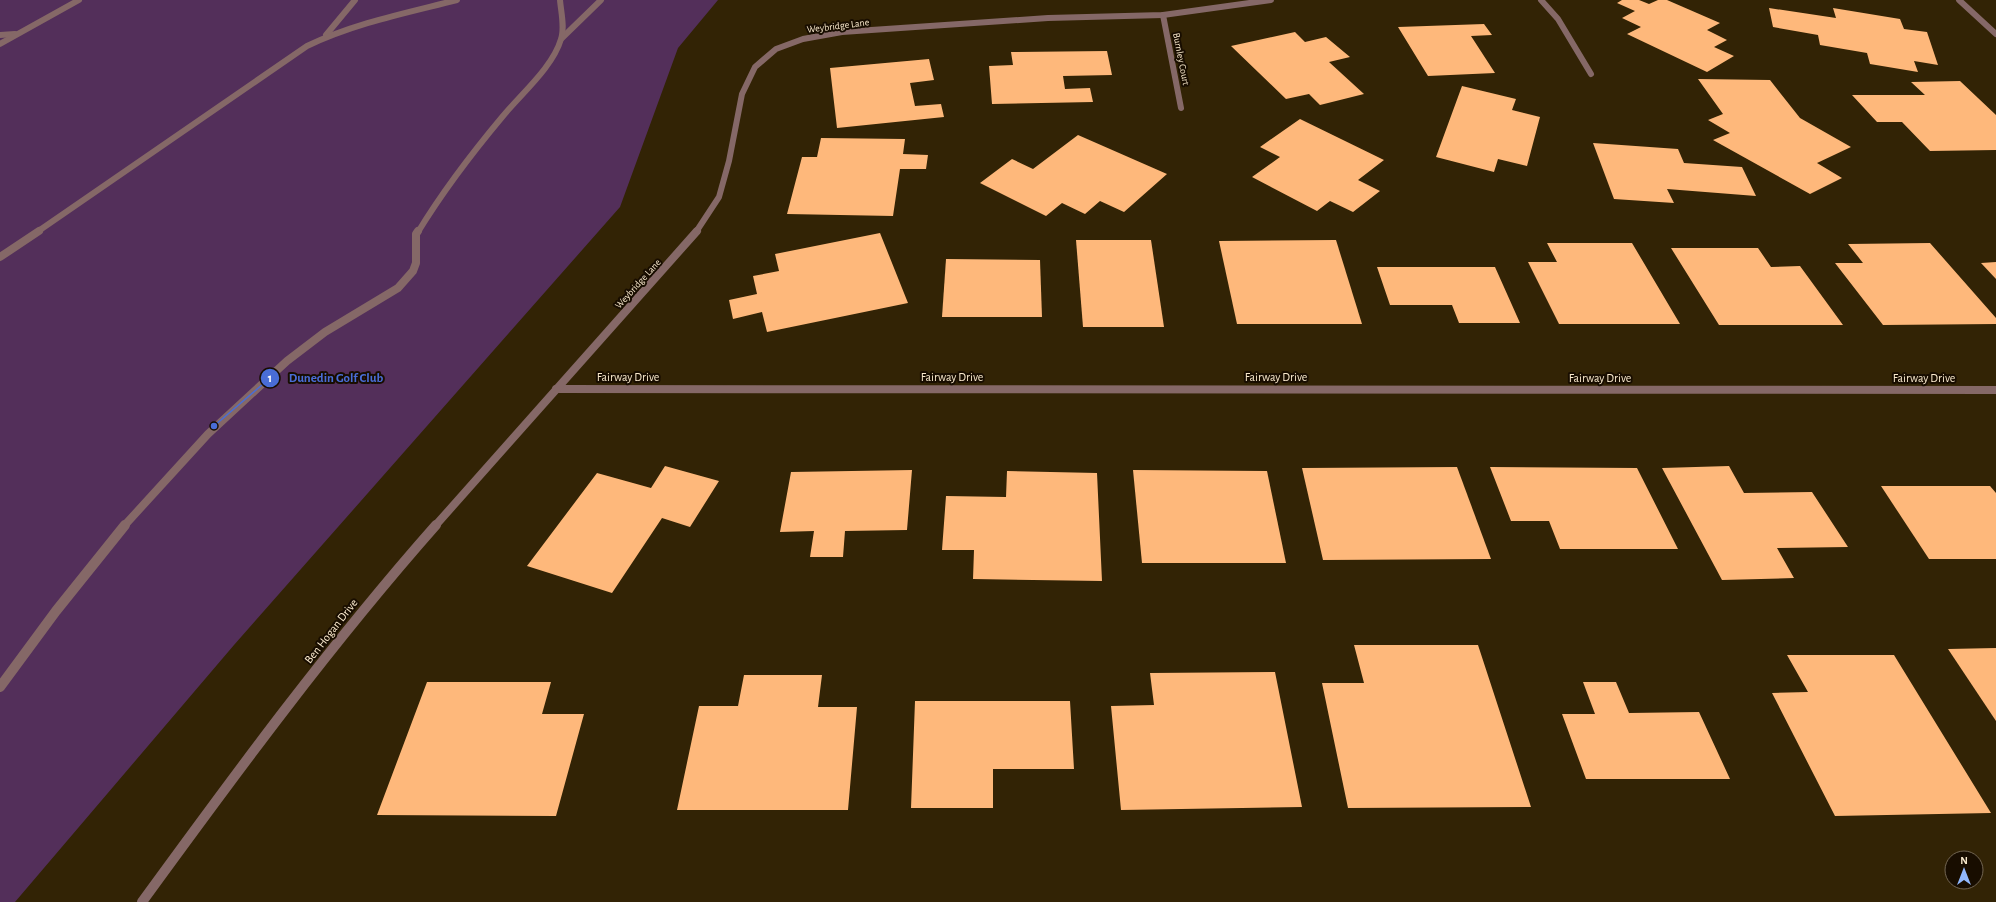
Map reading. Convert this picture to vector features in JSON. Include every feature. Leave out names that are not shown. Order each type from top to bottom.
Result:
[{"type":"street","points":[[0,44],[79,0]]},
{"type":"street","points":[[325,36],[355,0]]},
{"type":"street","points":[[0,257],[296,53],[325,36],[358,24],[457,0]]},
{"type":"street","points":[[560,0],[562,38]]},
{"type":"street","points":[[0,687],[33,641],[107,545],[136,511],[195,448],[289,359],[315,339],[398,288],[413,272],[416,263],[416,234],[437,201],[502,118],[545,68],[558,48],[562,38],[601,0]]},
{"type":"street","name":"Weybridge Lane","points":[[556,389],[693,236],[719,197],[729,161],[742,94],[755,67],[776,49],[803,39],[842,32],[1048,18],[1162,15],[1271,0]]},
{"type":"street","points":[[1541,0],[1558,19],[1591,74]]},
{"type":"street","points":[[1959,0],[1996,34]]},
{"type":"street","name":"Burnley Court","points":[[1162,15],[1181,108]]},
{"type":"street","points":[[0,36],[20,33]]},
{"type":"street","name":"Fairway Drive","points":[[556,389],[1996,390]]},
{"type":"street","name":"Ben Hogan Drive","points":[[142,902],[260,740],[378,592],[556,389]]},
{"type":"shaded area","points":[[0,0],[718,0],[678,48],[620,207],[234,645],[15,902],[0,902]]},
{"type":"building","points":[[1622,0],[1639,0],[1649,4],[1658,0],[1667,0],[1720,23],[1707,30],[1727,40],[1714,47],[1734,56],[1707,72],[1627,34],[1641,27],[1622,18],[1635,11],[1617,3]]},
{"type":"building","points":[[1769,8],[1836,18],[1833,8],[1900,19],[1904,29],[1927,32],[1938,65],[1914,61],[1918,72],[1870,64],[1867,53],[1820,45],[1818,35],[1773,27]]},
{"type":"building","points":[[1484,24],[1492,35],[1471,36],[1495,73],[1428,76],[1398,27]]},
{"type":"building","points":[[1295,32],[1305,42],[1326,37],[1350,57],[1329,62],[1364,94],[1320,105],[1309,94],[1286,99],[1231,46]]},
{"type":"building","points":[[1107,51],[1112,75],[1063,76],[1065,89],[1090,88],[1093,102],[992,104],[989,66],[1013,65],[1011,52]]},
{"type":"building","points":[[929,59],[934,80],[910,83],[915,106],[941,104],[944,117],[837,128],[830,68]]},
{"type":"building","points":[[1698,79],[1770,80],[1800,118],[1851,147],[1817,163],[1842,178],[1810,194],[1713,140],[1730,133],[1708,120],[1723,114]]},
{"type":"building","points":[[1960,81],[1996,115],[1996,150],[1930,151],[1902,122],[1877,122],[1852,95],[1925,95],[1911,82]]},
{"type":"building","points":[[1462,86],[1516,99],[1512,110],[1540,117],[1527,166],[1498,159],[1494,172],[1436,157]]},
{"type":"building","points":[[1300,119],[1384,160],[1358,180],[1380,191],[1353,212],[1330,201],[1317,211],[1252,177],[1280,157],[1260,147]]},
{"type":"building","points":[[1078,135],[1167,174],[1124,212],[1100,201],[1085,214],[1062,203],[1046,216],[980,183],[1012,159],[1033,169]]},
{"type":"building","points":[[821,138],[905,139],[903,154],[928,155],[926,169],[900,169],[893,216],[787,214],[802,157],[817,157]]},
{"type":"building","points":[[1593,143],[1678,149],[1684,163],[1742,167],[1756,196],[1667,189],[1674,203],[1614,199]]},
{"type":"building","points":[[880,233],[908,303],[767,332],[762,312],[733,319],[729,300],[757,294],[753,276],[779,271],[775,254]]},
{"type":"building","points":[[1076,240],[1151,240],[1164,327],[1083,327]]},
{"type":"building","points":[[1336,240],[1362,324],[1237,324],[1219,241]]},
{"type":"building","points":[[1547,243],[1632,243],[1680,324],[1559,324],[1528,262],[1557,262]]},
{"type":"building","points":[[1930,243],[1996,318],[1996,324],[1883,325],[1835,263],[1863,263],[1848,244]]},
{"type":"building","points":[[1671,248],[1758,248],[1771,267],[1800,266],[1843,325],[1719,325]]},
{"type":"building","points":[[946,259],[1040,260],[1042,317],[942,317]]},
{"type":"building","points":[[1996,262],[1996,279],[1981,263]]},
{"type":"building","points":[[1377,267],[1495,267],[1520,323],[1459,323],[1452,305],[1390,305]]},
{"type":"building","points":[[665,466],[719,481],[690,527],[662,518],[612,593],[527,566],[597,473],[651,488]]},
{"type":"building","points":[[1729,466],[1744,493],[1812,492],[1848,547],[1777,548],[1794,578],[1722,580],[1662,468]]},
{"type":"building","points":[[1457,467],[1491,559],[1323,560],[1302,468]]},
{"type":"building","points":[[1490,467],[1637,468],[1678,549],[1560,549],[1549,521],[1511,521]]},
{"type":"building","points":[[912,470],[907,530],[845,531],[843,557],[810,557],[814,531],[780,532],[791,472]]},
{"type":"building","points":[[1133,470],[1267,471],[1286,563],[1142,563]]},
{"type":"building","points":[[1007,471],[1097,473],[1102,581],[973,579],[974,550],[942,550],[946,496],[1006,497]]},
{"type":"building","points":[[1881,486],[1990,486],[1996,493],[1996,559],[1929,559]]},
{"type":"building","points":[[1354,645],[1478,645],[1531,807],[1348,808],[1322,683],[1364,683]]},
{"type":"building","points":[[1996,648],[1996,721],[1948,649]]},
{"type":"building","points":[[1787,655],[1894,655],[1991,813],[1835,816],[1772,693],[1808,692]]},
{"type":"building","points":[[1275,672],[1302,807],[1121,810],[1111,706],[1154,705],[1150,673]]},
{"type":"building","points":[[744,675],[822,675],[818,707],[857,707],[848,810],[677,810],[699,706],[738,706]]},
{"type":"building","points":[[427,682],[551,682],[542,714],[584,714],[556,816],[377,815]]},
{"type":"building","points":[[1583,682],[1616,682],[1629,713],[1699,712],[1730,779],[1586,779],[1562,714],[1595,714]]},
{"type":"building","points":[[915,701],[1070,701],[1074,769],[993,769],[993,808],[911,808]]},
{"type":"place","name":"Dunedin Golf Club","points":[[214,426]]}]
